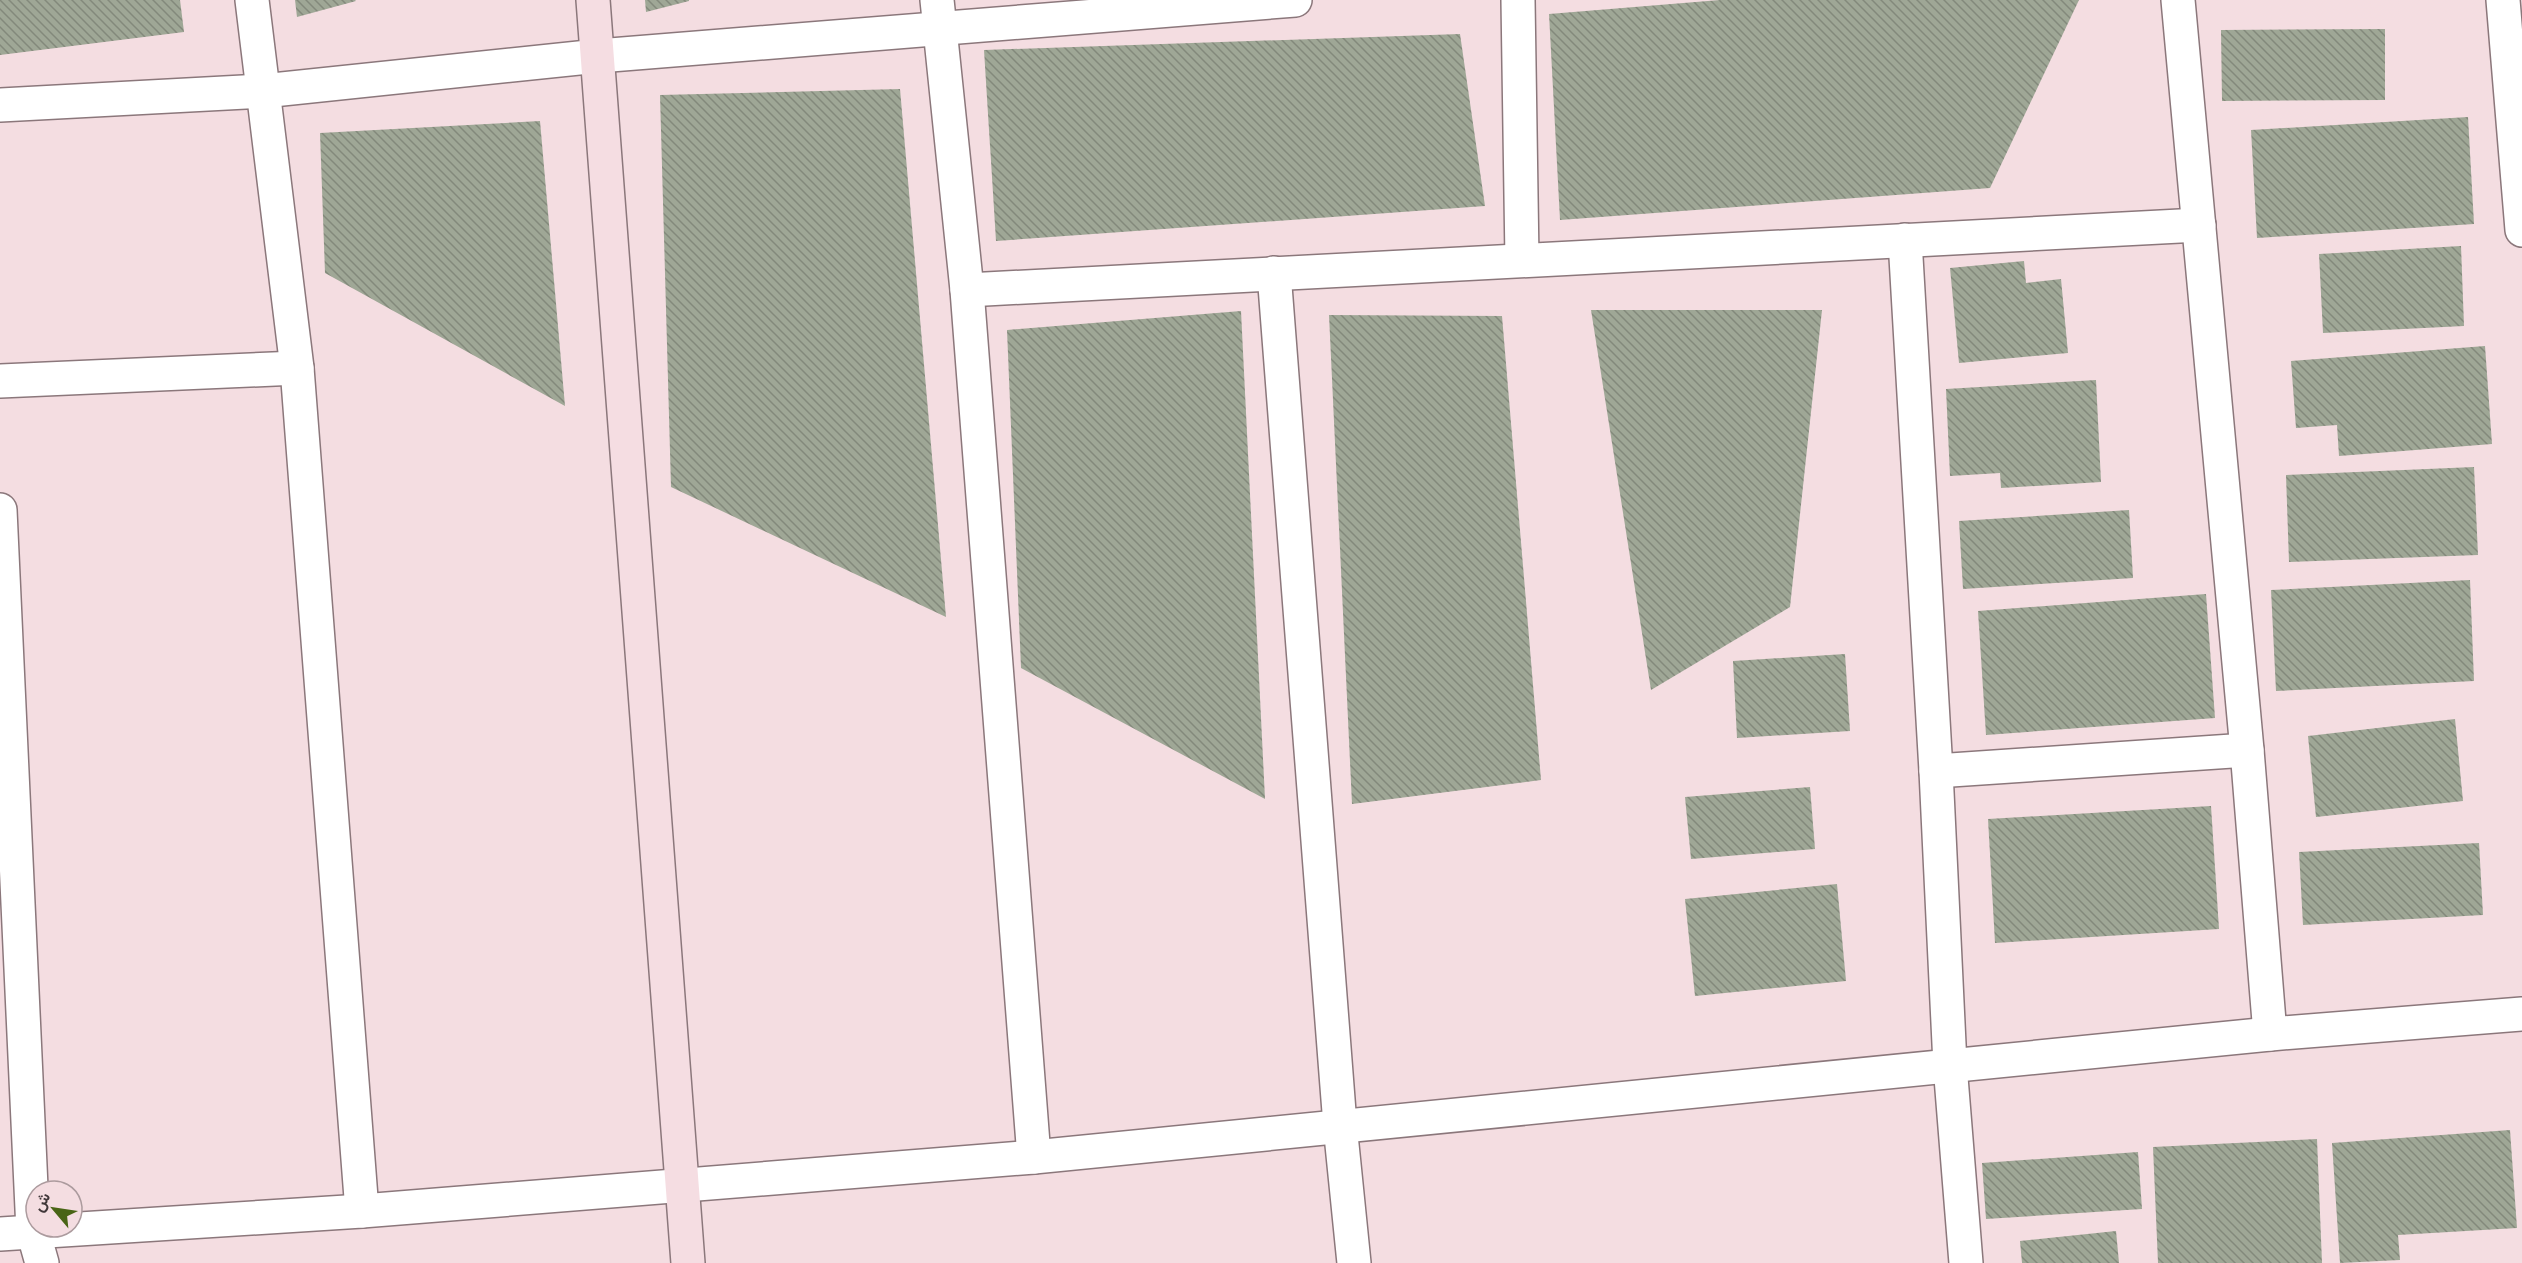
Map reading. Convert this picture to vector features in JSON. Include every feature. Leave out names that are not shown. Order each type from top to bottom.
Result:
[{"type":"street","points":[[252,0],[297,368],[362,1211]]},
{"type":"street","points":[[593,0],[688,1263]]},
{"type":"street","points":[[0,105],[263,91],[597,56],[939,15],[1295,0]]},
{"type":"street","points":[[1518,0],[1522,260]]},
{"type":"street","points":[[2178,0],[2247,750],[2270,1034]]},
{"type":"street","points":[[2510,8],[2522,230]]},
{"type":"street","points":[[939,15],[967,290],[1034,1157]]},
{"type":"street","points":[[967,290],[2199,225]]},
{"type":"street","points":[[1905,240],[1936,771],[1950,1065],[1966,1263]]},
{"type":"street","points":[[1274,273],[1340,1125],[1354,1263]]},
{"type":"street","points":[[0,381],[297,368]]},
{"type":"street","points":[[0,510],[10,944],[29,1179]]},
{"type":"street","points":[[1936,771],[2247,750]]},
{"type":"street","points":[[84,1228],[362,1211],[1034,1157],[2270,1034],[2522,1014]]},
{"type":"street","points":[[0,1233],[24,1232]]},
{"type":"street","points":[[35,1239],[42,1263]]},
{"type":"building","points":[[0,0],[180,0],[184,32],[0,55]]},
{"type":"building","points":[[295,0],[355,0],[356,1],[297,17]]},
{"type":"building","points":[[645,0],[689,0],[689,1],[646,12]]},
{"type":"building","points":[[1720,0],[2079,0],[1990,188],[1560,220],[1549,14]]},
{"type":"building","points":[[2385,29],[2385,100],[2222,101],[2221,30]]},
{"type":"building","points":[[1460,34],[1485,206],[996,241],[984,50]]},
{"type":"building","points":[[900,89],[946,617],[671,487],[660,95]]},
{"type":"building","points":[[2468,117],[2474,224],[2257,238],[2251,130]]},
{"type":"building","points":[[540,121],[565,406],[325,273],[320,133]]},
{"type":"building","points":[[2461,246],[2464,326],[2323,333],[2319,254]]},
{"type":"building","points":[[2024,261],[2026,283],[2061,279],[2068,353],[1959,363],[1950,268]]},
{"type":"building","points":[[1591,310],[1822,310],[1790,607],[1651,690]]},
{"type":"building","points":[[1241,311],[1265,799],[1021,668],[1007,330]]},
{"type":"building","points":[[1329,315],[1502,316],[1541,780],[1352,804]]},
{"type":"building","points":[[2485,346],[2492,444],[2339,456],[2337,425],[2296,428],[2291,361]]},
{"type":"building","points":[[2096,380],[2101,482],[2001,488],[2000,473],[1950,476],[1946,389]]},
{"type":"building","points":[[2474,467],[2478,555],[2289,562],[2286,475]]},
{"type":"building","points":[[2129,510],[2133,578],[1963,589],[1959,521]]},
{"type":"building","points":[[2470,580],[2474,681],[2276,691],[2271,590]]},
{"type":"building","points":[[2206,594],[2215,718],[1986,735],[1978,611]]},
{"type":"building","points":[[1845,654],[1850,731],[1737,738],[1733,661]]},
{"type":"building","points":[[2455,719],[2463,801],[2316,817],[2308,736]]},
{"type":"building","points":[[1810,787],[1815,849],[1691,859],[1685,797]]},
{"type":"building","points":[[2211,806],[2219,929],[1995,943],[1988,819]]},
{"type":"building","points":[[2479,843],[2483,915],[2303,925],[2299,852]]},
{"type":"building","points":[[1837,884],[1846,981],[1695,996],[1685,899]]},
{"type":"building","points":[[2510,1130],[2517,1228],[2398,1235],[2400,1260],[2340,1263],[2332,1143]]},
{"type":"building","points":[[2317,1139],[2322,1263],[2158,1263],[2153,1147]]},
{"type":"building","points":[[2138,1152],[2142,1209],[1986,1219],[1982,1163]]},
{"type":"building","points":[[2116,1231],[2119,1263],[2022,1263],[2020,1241]]}]
